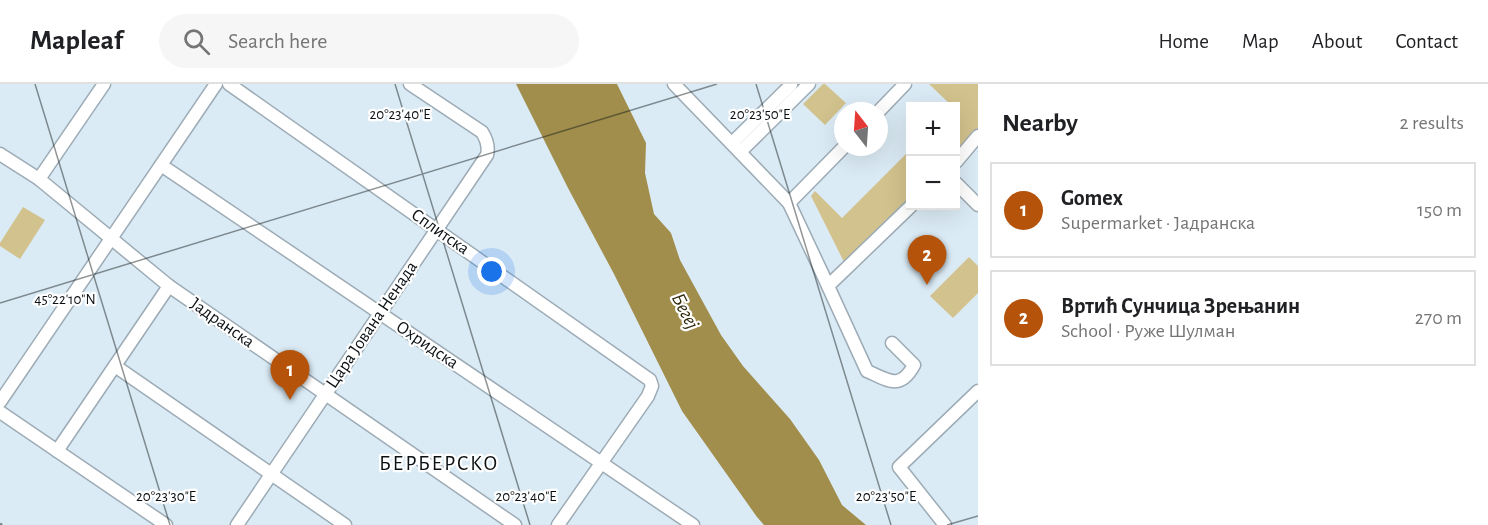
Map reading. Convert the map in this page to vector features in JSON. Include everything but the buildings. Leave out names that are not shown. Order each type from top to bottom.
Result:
[{"type":"street","points":[[39,179],[104,84]]},
{"type":"street","points":[[0,402],[216,84]]},
{"type":"street","name":"Сплитска","points":[[229,84],[650,380],[652,386],[648,396],[602,462]]},
{"type":"street","name":"Цара Јована Ненада","points":[[237,525],[487,155],[489,147],[482,132],[410,84]]},
{"type":"street","points":[[736,148],[793,87],[809,84]]},
{"type":"street","points":[[888,102],[905,84]]},
{"type":"street","points":[[682,87],[789,204],[867,371],[892,382],[899,381],[914,366],[892,343]]},
{"type":"street","points":[[960,157],[978,136]]},
{"type":"street","name":"Јадранска","points":[[0,154],[39,179],[169,286],[514,525]]},
{"type":"street","points":[[789,204],[834,156]]},
{"type":"street","name":"Охридска","points":[[161,165],[693,525]]},
{"type":"street","points":[[960,187],[978,205]]},
{"type":"street","points":[[828,285],[906,210]]},
{"type":"street","points":[[57,451],[169,286]]},
{"type":"street","points":[[115,366],[345,525]]},
{"type":"street","points":[[945,525],[899,467],[978,391]]},
{"type":"street","points":[[0,412],[166,525]]},
{"type":"street","points":[[558,525],[602,462]]},
{"type":"shaded area","points":[[823,84],[845,102],[834,102],[834,116],[825,125],[803,104]]},
{"type":"shaded area","points":[[929,84],[978,84],[978,130],[960,148],[960,102],[948,102]]},
{"type":"shaded area","points":[[906,154],[906,201],[844,262],[811,196],[815,191],[842,218]]},
{"type":"shaded area","points":[[23,207],[45,220],[20,259],[0,246],[0,243]]},
{"type":"shaded area","points":[[969,257],[978,266],[978,293],[953,318],[930,296]]},
{"type":"water","name":"Бегеј","points":[[516,84],[617,84],[646,143],[645,173],[654,214],[671,233],[680,260],[721,335],[743,366],[790,419],[819,460],[842,505],[866,525],[764,525],[757,517],[682,411]]},
{"type":"place","name":"Вртић Сунчица Зрењанин","points":[[927,285]]},
{"type":"place","name":"Gomex","points":[[290,400]]},
{"type":"district","name":"БЕРБЕРСКО","points":[[439,463]]}]
